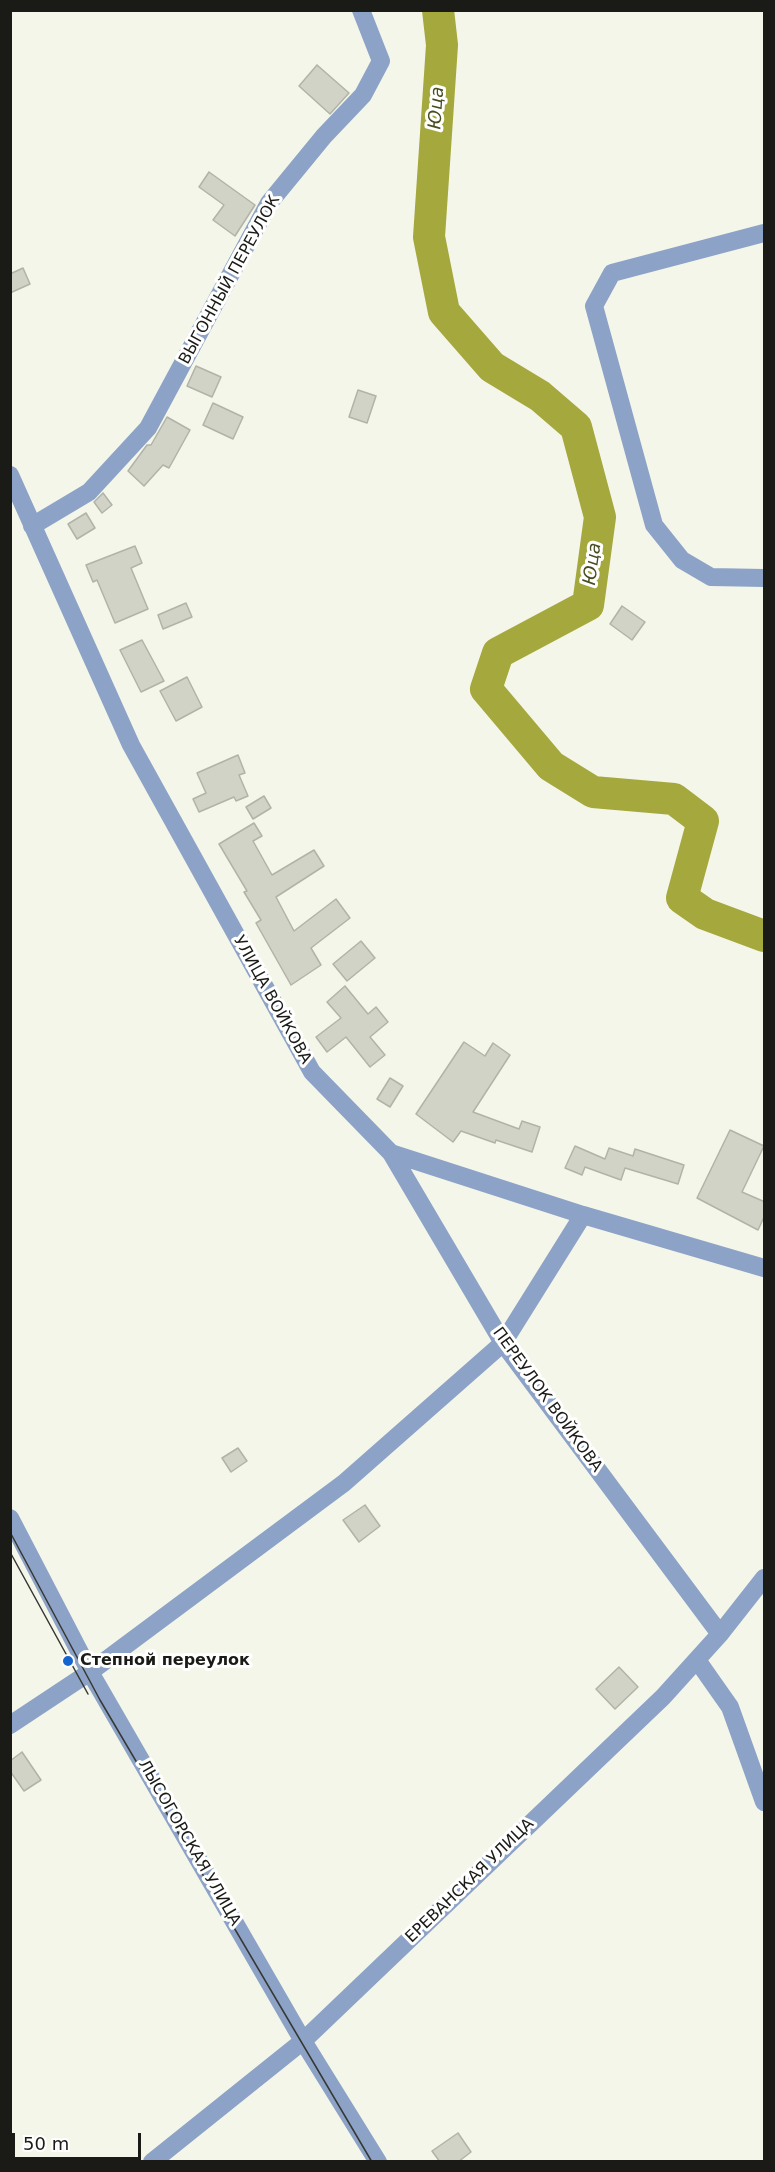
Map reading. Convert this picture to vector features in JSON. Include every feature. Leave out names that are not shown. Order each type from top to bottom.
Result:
[{"type":"street","name":"ВЫГОННЫЙ ПЕРЕУЛОК","points":[[32,526],[89,492],[148,428],[269,204],[324,136],[363,95],[381,61],[361,10]]},
{"type":"street","points":[[765,233],[612,273],[594,306],[654,525],[682,560],[711,577],[765,578]]},
{"type":"street","name":"УЛИЦА ВОЙКОВА","points":[[10,475],[131,745],[312,1072],[392,1153],[583,1215],[765,1268]]},
{"type":"street","name":"ПЕРЕУЛОК ВОЙКОВА","points":[[392,1153],[503,1343],[720,1634]]},
{"type":"street","points":[[10,1725],[90,1672],[344,1483],[503,1343],[583,1215]]},
{"type":"street","name":"ЛЫСОГОРСКАЯ УЛИЦА","points":[[10,1518],[90,1672],[303,2041],[378,2162]]},
{"type":"street","name":"ЕРЕВАНСКАЯ УЛИЦА","points":[[152,2162],[303,2041],[663,1697],[720,1634],[765,1578]]},
{"type":"street","points":[[697,1660],[730,1707],[765,1802]]},
{"type":"building","points":[[317,65],[349,93],[330,114],[299,86]]},
{"type":"building","points":[[209,172],[255,205],[235,236],[213,220],[224,205],[199,187]]},
{"type":"building","points":[[23,268],[30,284],[10,293],[10,274]]},
{"type":"building","points":[[196,366],[221,377],[212,397],[187,386]]},
{"type":"building","points":[[358,390],[376,396],[367,423],[349,417]]},
{"type":"building","points":[[213,403],[243,417],[233,439],[203,425]]},
{"type":"building","points":[[167,417],[190,430],[169,468],[163,465],[144,486],[128,471],[147,445],[151,445]]},
{"type":"building","points":[[103,493],[112,505],[102,513],[94,502]]},
{"type":"building","points":[[86,513],[95,528],[77,539],[68,524]]},
{"type":"building","points":[[135,546],[142,563],[131,568],[148,609],[115,623],[97,580],[93,582],[86,565]]},
{"type":"building","points":[[186,603],[192,617],[163,629],[158,615]]},
{"type":"building","points":[[622,606],[645,622],[632,640],[610,624]]},
{"type":"building","points":[[142,640],[164,681],[141,692],[120,650]]},
{"type":"building","points":[[187,677],[202,707],[176,721],[160,691]]},
{"type":"building","points":[[238,755],[245,773],[239,775],[248,796],[236,801],[234,797],[199,812],[193,799],[206,793],[197,773]]},
{"type":"building","points":[[264,796],[271,808],[253,819],[246,807]]},
{"type":"building","points":[[254,823],[262,836],[253,841],[272,875],[314,850],[324,866],[276,897],[294,931],[336,899],[350,918],[311,948],[321,965],[291,985],[256,923],[261,920],[244,892],[247,891],[219,844]]},
{"type":"building","points":[[361,941],[375,958],[347,981],[333,964]]},
{"type":"building","points":[[345,986],[368,1014],[376,1007],[388,1022],[370,1037],[385,1055],[370,1067],[346,1037],[327,1052],[316,1037],[341,1018],[327,1002]]},
{"type":"building","points":[[464,1042],[485,1056],[493,1043],[510,1055],[473,1112],[519,1129],[522,1121],[540,1127],[532,1152],[496,1140],[495,1143],[461,1131],[453,1142],[416,1114]]},
{"type":"building","points":[[390,1078],[403,1086],[390,1107],[377,1099]]},
{"type":"building","points":[[730,1130],[764,1146],[742,1192],[765,1202],[765,1215],[758,1230],[697,1198]]},
{"type":"building","points":[[575,1146],[605,1159],[609,1148],[633,1156],[635,1149],[684,1165],[678,1184],[625,1168],[621,1180],[585,1167],[582,1175],[565,1168]]},
{"type":"building","points":[[238,1448],[247,1461],[231,1472],[222,1458]]},
{"type":"building","points":[[365,1505],[380,1526],[359,1542],[343,1520]]},
{"type":"building","points":[[619,1667],[638,1687],[615,1709],[596,1689]]},
{"type":"building","points":[[22,1752],[41,1780],[24,1791],[10,1771],[10,1761]]},
{"type":"building","points":[[458,2133],[471,2152],[458,2162],[440,2162],[432,2151]]},
{"type":"waterway","name":"Юца","points":[[438,10],[442,45],[429,237],[444,312],[492,367],[540,396],[576,427],[600,517],[588,605],[498,653],[486,689],[551,766],[593,792],[674,799],[703,821],[682,898],[705,914],[764,936]]},
{"type":"tram line","points":[[10,1532],[100,1700],[372,2162]]},
{"type":"tram line","points":[[10,1552],[88,1694]]},
{"type":"place","name":"Степной переулок","points":[[68,1661]]}]
